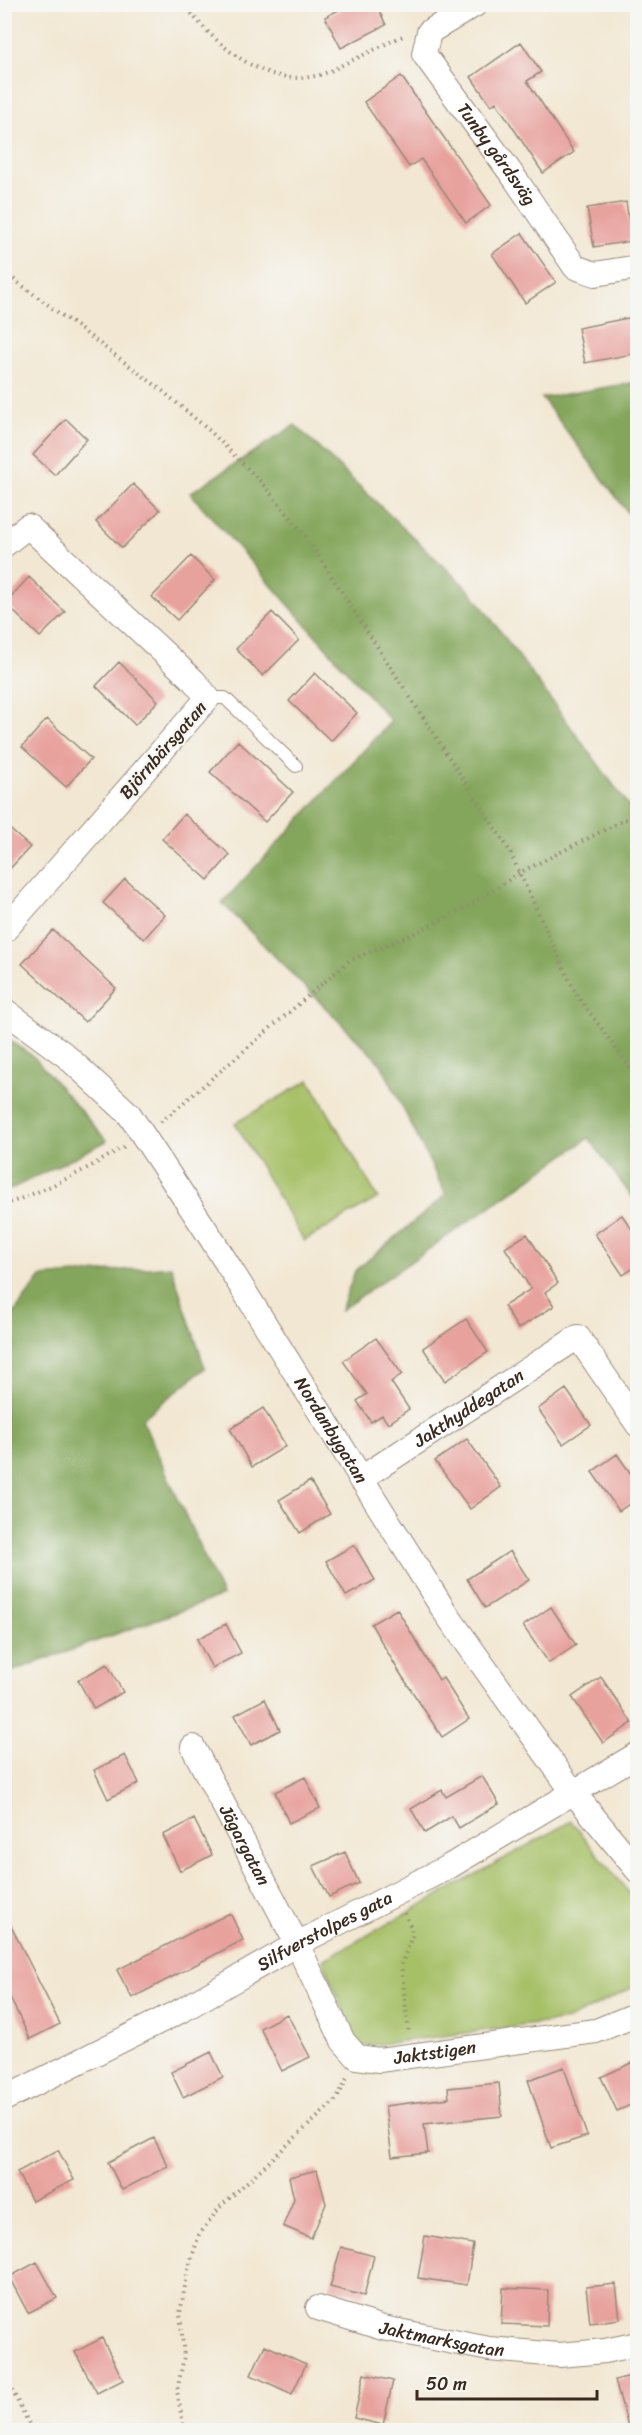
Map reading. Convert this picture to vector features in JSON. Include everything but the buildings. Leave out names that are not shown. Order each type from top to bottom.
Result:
[{"type":"street","points":[[424,54],[429,32],[476,4]]},
{"type":"street","name":"Tunby gårdsväg","points":[[424,54],[516,180],[575,267],[595,274],[638,267]]},
{"type":"street","name":"Björnbärsgatan","points":[[4,545],[28,526],[194,681],[208,698],[4,931]]},
{"type":"street","name":"Nordanbygatan","points":[[4,1010],[65,1055],[129,1114],[211,1238],[445,1612],[573,1792],[638,1872]]},
{"type":"street","name":"Jakthyddegatan","points":[[360,1479],[578,1337],[638,1425]]},
{"type":"street","name":"Jägargatan","points":[[193,1748],[297,1944]]},
{"type":"street","name":"Silfverstolpes gata","points":[[6,2095],[184,2009],[297,1944],[450,1866],[638,1754]]},
{"type":"street","points":[[297,1944],[343,2041],[357,2057]]},
{"type":"street","name":"Jaktstigen","points":[[357,2057],[379,2060],[596,2031],[638,2014]]},
{"type":"street","name":"Jaktmarksgatan","points":[[318,2308],[383,2328],[489,2349],[559,2355],[605,2351],[638,2344]]},
{"type":"lane","points":[[208,698],[225,698],[296,766]]},
{"type":"path","points":[[184,4],[222,45],[251,66],[273,75],[300,78],[320,75],[403,36],[424,54]]},
{"type":"path","points":[[4,272],[159,388],[211,432],[260,481],[304,534],[508,848],[576,994],[638,1078]]},
{"type":"path","points":[[4,1205],[101,1161],[155,1127],[350,960],[420,931],[472,904],[521,872],[638,813]]},
{"type":"path","points":[[397,1893],[413,1934],[401,1965],[412,2055]]},
{"type":"path","points":[[184,2430],[177,2391],[184,2357],[180,2313],[188,2270],[199,2235],[220,2206],[337,2099],[357,2057]]},
{"type":"path","points":[[4,2374],[32,2430]]},
{"type":"green space","points":[[638,382],[637,525],[542,398]]},
{"type":"green space","points":[[295,425],[473,594],[637,817],[637,1204],[589,1138],[341,1310],[355,1271],[446,1195],[381,1064],[222,903],[391,721],[190,493]]},
{"type":"green space","points":[[5,1038],[33,1056],[107,1141],[5,1192]]},
{"type":"green space","points":[[309,1080],[378,1198],[304,1241],[235,1123]]},
{"type":"green space","points":[[171,1266],[205,1368],[142,1419],[222,1596],[5,1674],[5,1325],[41,1277]]},
{"type":"green space","points":[[571,1821],[637,1903],[637,1985],[568,2020],[357,2047],[323,1960]]}]
